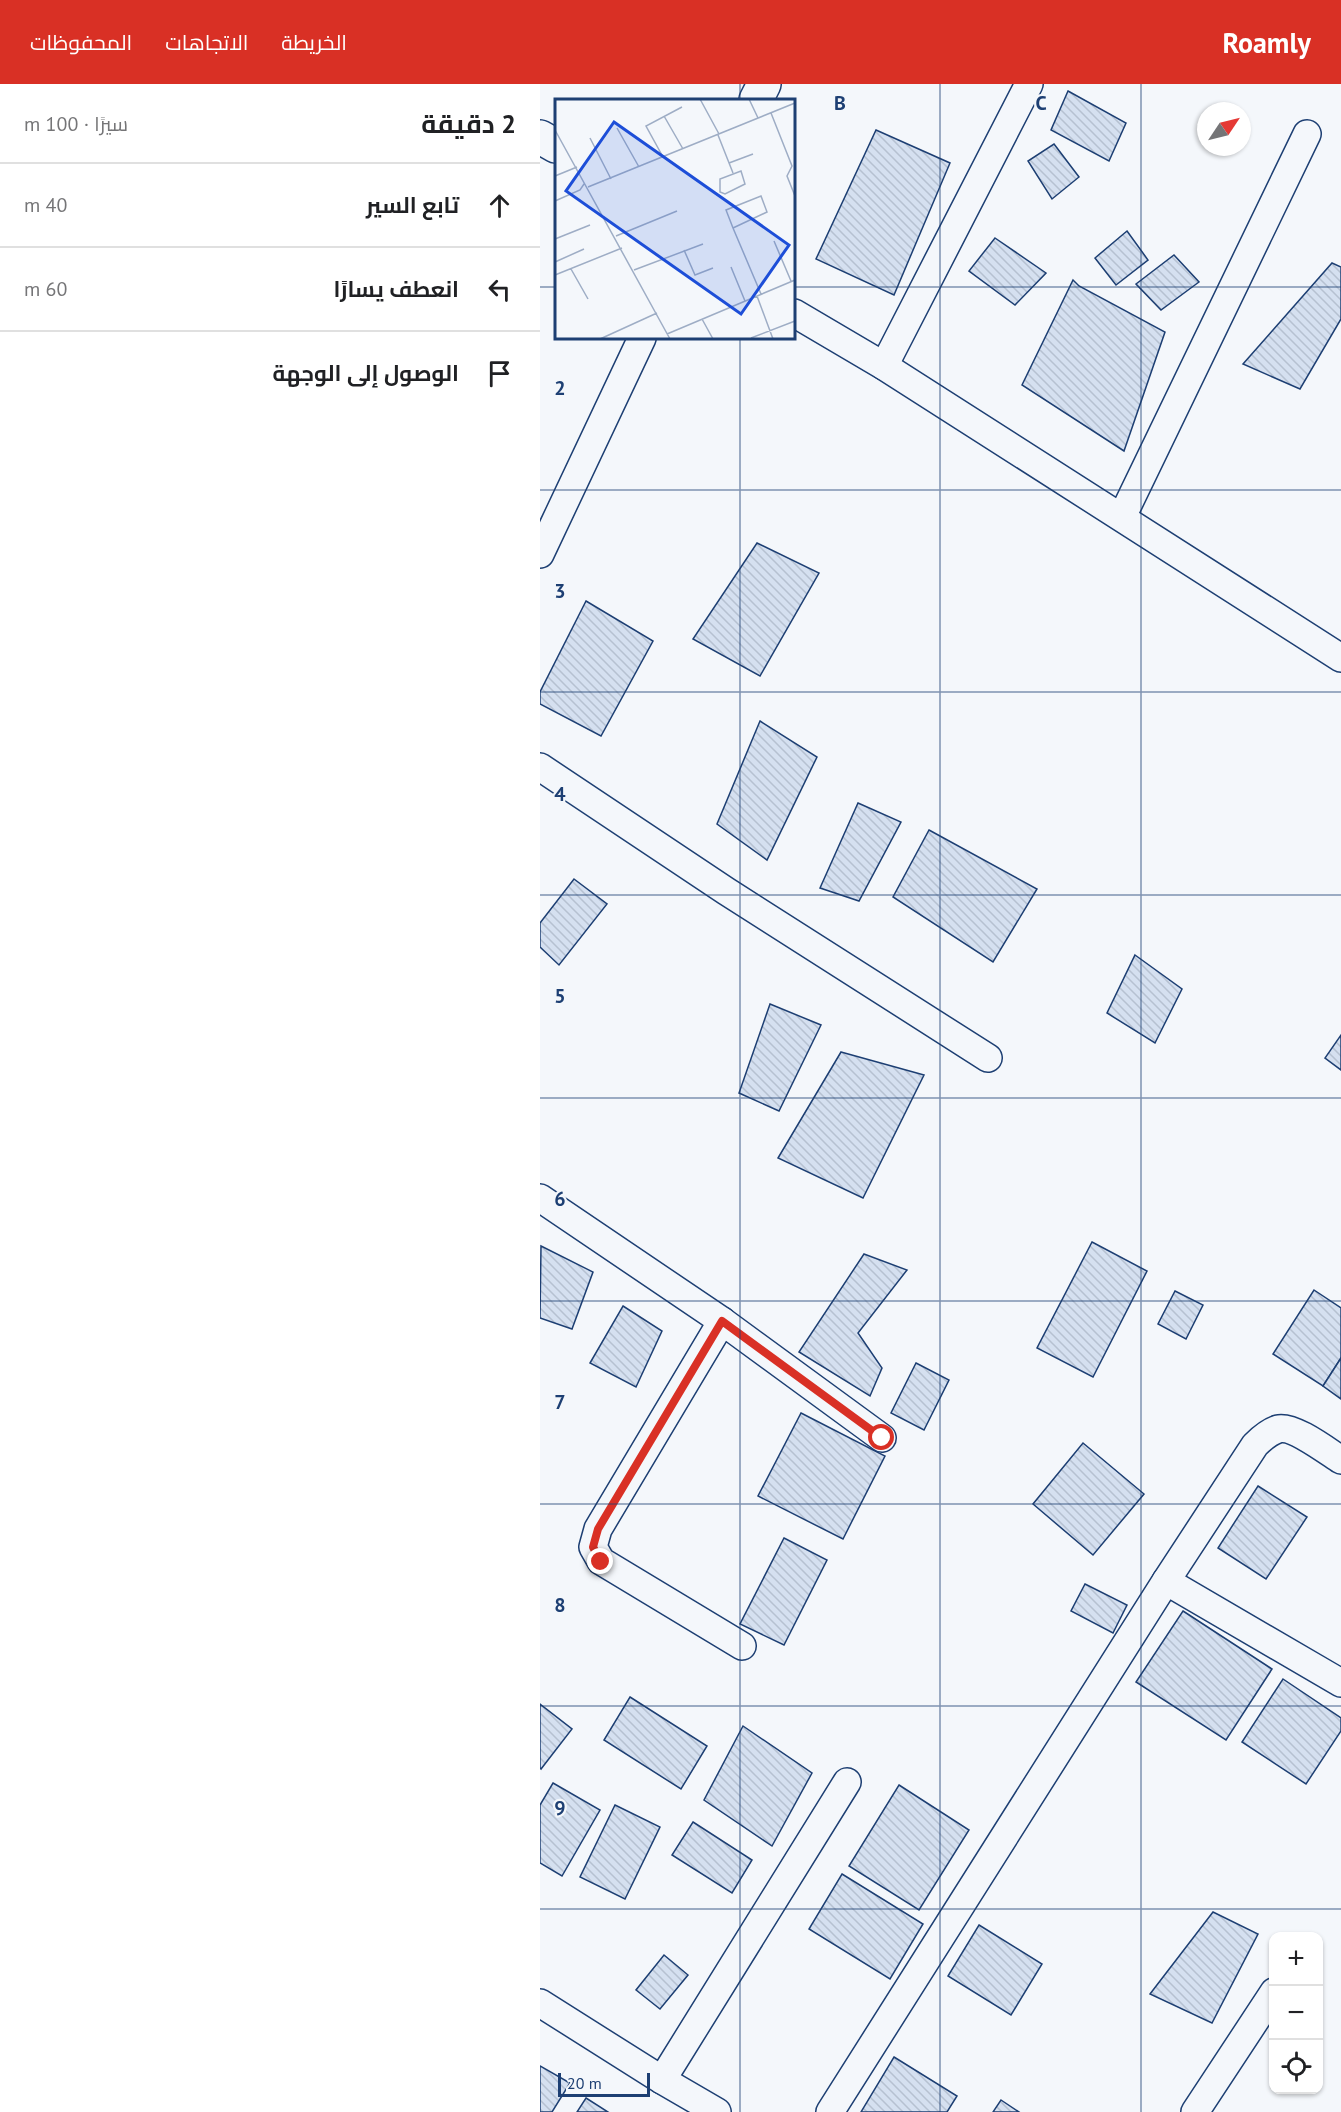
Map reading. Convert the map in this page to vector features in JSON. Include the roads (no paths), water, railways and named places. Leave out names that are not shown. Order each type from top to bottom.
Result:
[{"type":"street","points":[[756,99],[764,84]]},
{"type":"street","points":[[884,366],[1029,84]]},
{"type":"street","points":[[1122,517],[1307,134]]},
{"type":"street","points":[[540,137],[555,145]]},
{"type":"street","points":[[795,314],[884,366],[1339,652]]},
{"type":"street","points":[[540,554],[642,339]]},
{"type":"street","points":[[540,767],[726,891],[988,1058]]},
{"type":"street","points":[[540,1198],[722,1321],[882,1438]]},
{"type":"street","points":[[722,1321],[598,1529],[593,1547],[601,1562],[742,1646]]},
{"type":"street","points":[[831,2112],[1166,1581],[1255,1445],[1265,1435],[1280,1428],[1291,1429],[1341,1460]]},
{"type":"street","points":[[1166,1581],[1341,1683]]},
{"type":"street","points":[[662,2080],[847,1782]]},
{"type":"street","points":[[1195,2112],[1269,2000]]},
{"type":"street","points":[[540,2002],[662,2080],[717,2112]]}]
